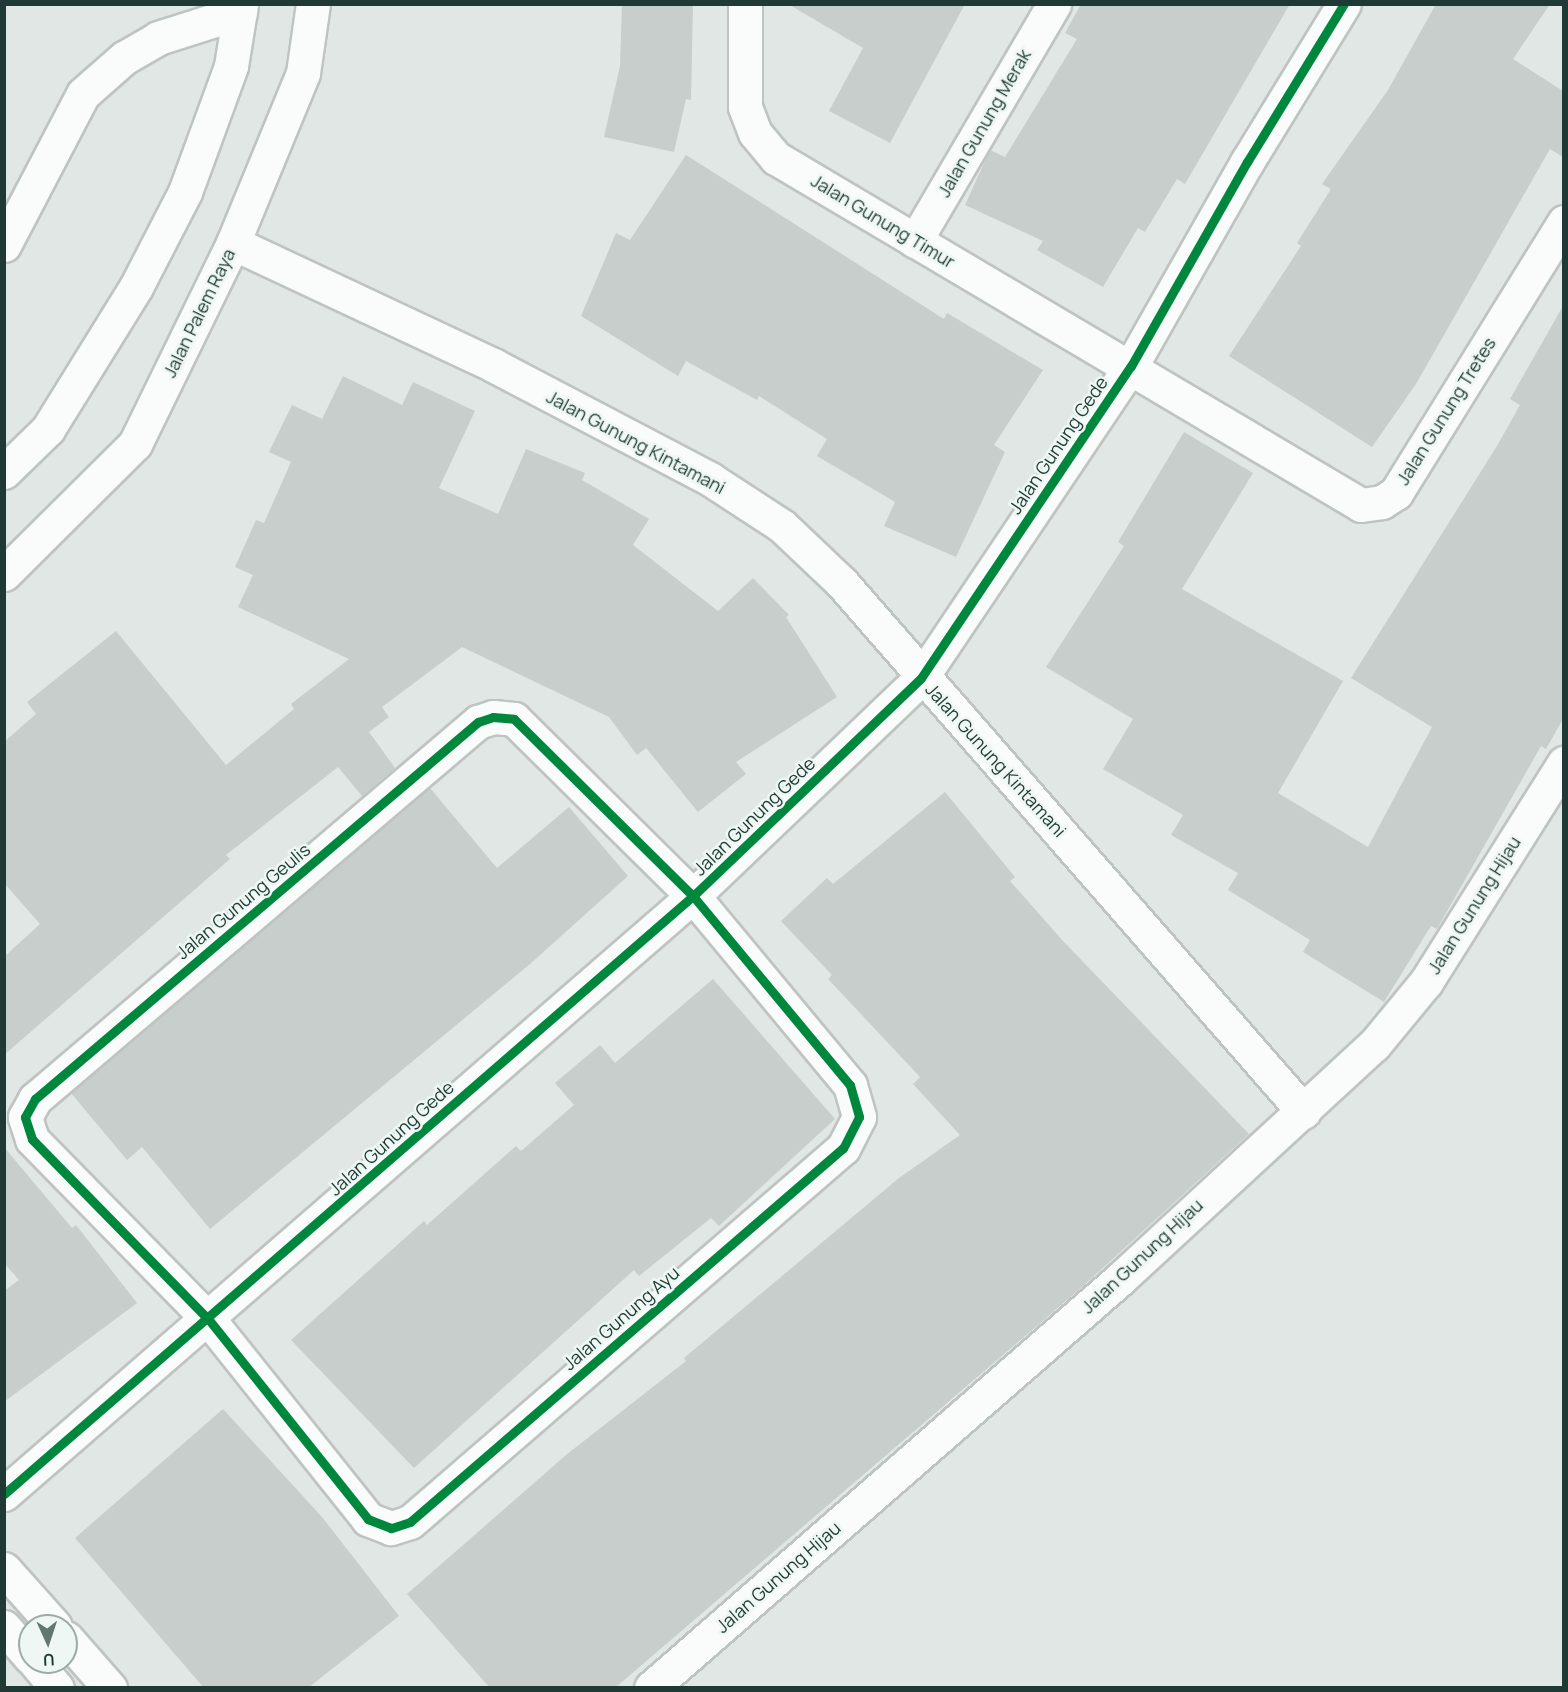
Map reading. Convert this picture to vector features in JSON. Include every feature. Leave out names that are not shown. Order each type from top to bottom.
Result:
[{"type":"street","name":"Jalan Palem Raya","points":[[4,574],[135,444],[233,243],[303,73],[313,4]]},
{"type":"street","name":"Jalan Gunung Timur","points":[[745,4],[745,108],[755,133],[776,158],[1131,366]]},
{"type":"street","name":"Jalan Gunung Merak","points":[[915,241],[1054,4]]},
{"type":"street","name":"Jalan Gunung Gede","points":[[4,1494],[209,1320],[693,897],[921,678],[1131,366],[1247,162],[1344,4]]},
{"type":"street","points":[[4,245],[84,93],[124,58],[158,38],[240,8],[231,66],[185,192],[136,287],[48,429],[4,472]]},
{"type":"street","name":"Jalan Gunung Tretes","points":[[1131,366],[1361,505],[1382,502],[1396,493],[1563,222]]},
{"type":"street","name":"Jalan Gunung Kintamani","points":[[233,243],[495,366],[710,479],[782,526],[842,583],[921,678],[1054,823],[1304,1112]]},
{"type":"street","name":"Jalan Gunung Geulis","points":[[209,1320],[32,1138],[25,1117],[35,1098],[478,722],[493,717],[514,719],[693,897]]},
{"type":"street","name":"Jalan Gunung Hijau","points":[[651,1688],[1304,1112],[1374,1045],[1426,982],[1563,763]]},
{"type":"street","name":"Jalan Gunung Ayu","points":[[209,1320],[368,1519],[391,1528],[411,1522],[843,1148],[859,1118],[850,1085],[693,897]]},
{"type":"street","points":[[4,1569],[45,1614]]},
{"type":"street","points":[[4,1627],[18,1643]]},
{"type":"street","points":[[78,1652],[110,1688]]},
{"type":"street","points":[[45,1674],[57,1688]]},
{"type":"building","points":[[622,4],[693,4],[691,100],[686,99],[674,152],[604,137],[620,66]]},
{"type":"building","points":[[788,4],[965,4],[890,143],[829,111],[863,48]]},
{"type":"building","points":[[1081,4],[1290,4],[1185,184],[1177,179],[1145,232],[1138,228],[1103,287],[1037,250],[1043,241],[965,205],[990,150],[1005,157],[1077,39],[1065,33]]},
{"type":"building","points":[[1436,4],[1550,4],[1513,59],[1563,91],[1563,157],[1550,149],[1416,384],[1372,447],[1229,356],[1301,246],[1297,243],[1331,189],[1322,184],[1388,90]]},
{"type":"building","points":[[686,155],[944,319],[947,313],[1043,370],[994,445],[1005,452],[956,557],[884,526],[895,502],[817,456],[827,439],[759,396],[757,400],[686,361],[678,376],[581,316],[616,233],[630,240]]},
{"type":"building","points":[[1563,306],[1563,719],[1546,749],[1541,746],[1437,929],[1431,926],[1384,1002],[1303,952],[1310,940],[1228,890],[1238,873],[1171,835],[1183,815],[1103,769],[1133,719],[1046,667],[1124,546],[1118,542],[1184,432],[1253,473],[1182,589],[1343,681],[1278,793],[1368,847],[1432,727],[1351,678],[1497,446],[1520,405],[1510,399]]},
{"type":"building","points":[[343,376],[402,405],[413,382],[475,411],[439,488],[498,514],[526,449],[585,473],[582,480],[649,519],[633,545],[718,611],[753,578],[789,615],[786,617],[837,697],[736,762],[746,774],[698,812],[646,748],[637,755],[609,717],[462,647],[382,707],[389,717],[369,732],[395,768],[362,796],[338,767],[226,855],[230,859],[4,1055],[4,957],[40,924],[4,883],[4,742],[36,714],[27,702],[116,631],[226,765],[294,709],[291,704],[349,659],[238,607],[253,575],[235,567],[256,520],[264,523],[291,462],[269,452],[292,405],[322,419]]},
{"type":"building","points":[[430,788],[497,868],[569,807],[628,876],[530,964],[210,1229],[142,1147],[127,1160],[71,1093]]},
{"type":"building","points":[[945,792],[1015,877],[1010,881],[1063,941],[1249,1134],[1082,1287],[615,1688],[490,1688],[407,1594],[566,1455],[686,1361],[684,1358],[899,1178],[960,1135],[913,1084],[920,1077],[828,979],[832,975],[781,921],[827,878],[833,884]]},
{"type":"building","points":[[713,979],[835,1119],[719,1226],[711,1218],[639,1276],[634,1270],[414,1468],[291,1340],[424,1221],[427,1225],[516,1146],[521,1151],[574,1105],[555,1083],[600,1045],[615,1063]]},
{"type":"building","points":[[4,1147],[72,1228],[76,1225],[137,1303],[4,1402],[4,1291],[19,1280],[4,1263]]},
{"type":"building","points":[[223,1409],[322,1517],[399,1616],[308,1688],[204,1688],[75,1538]]},
{"type":"cycle path","points":[[4,1494],[693,896],[921,678],[1131,366],[1247,162],[1344,4]]},
{"type":"cycle path","points":[[493,717],[514,719],[693,896],[850,1085],[859,1117],[843,1148],[410,1522],[391,1528],[368,1519],[209,1320],[32,1139],[25,1117],[35,1099],[478,722],[493,717]]}]
